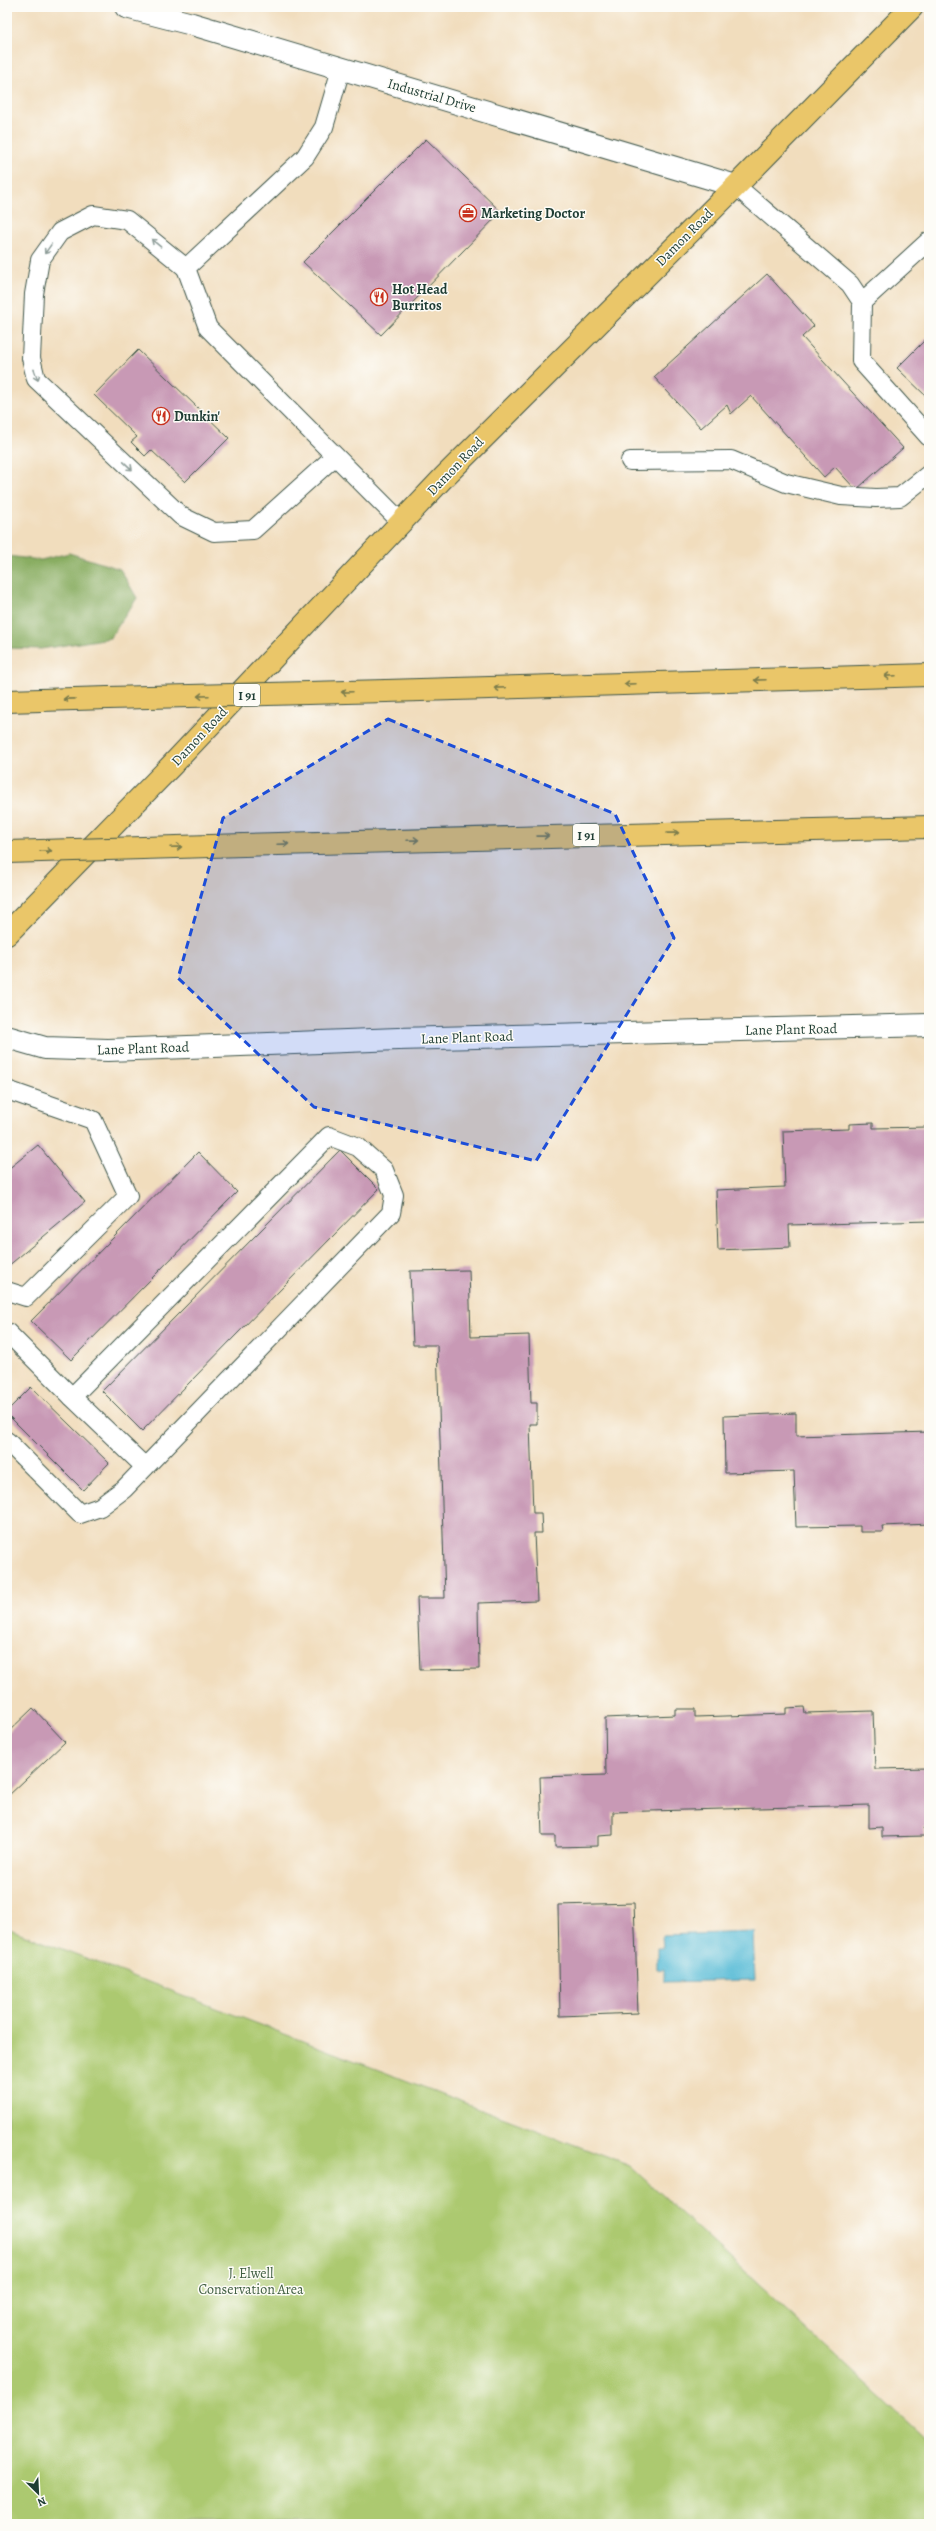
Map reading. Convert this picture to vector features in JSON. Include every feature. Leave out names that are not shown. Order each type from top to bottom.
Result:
[{"type":"main road","name":"Damon Road","points":[[7,934],[172,765],[401,522],[912,7]]},
{"type":"main road","name":"I 91","points":[[7,701],[929,675]]},
{"type":"main road","name":"I 91","points":[[7,852],[929,827]]},
{"type":"street","name":"Industrial Drive","points":[[126,7],[736,186]]},
{"type":"street","name":"Lane Plant Road","points":[[7,1037],[45,1048],[108,1050],[406,1039],[929,1025]]},
{"type":"lane","points":[[186,268],[305,156],[324,127],[341,69]]},
{"type":"lane","points":[[736,186],[850,284],[862,302],[862,361],[929,437]]},
{"type":"lane","points":[[334,457],[253,530],[214,532],[181,516],[36,379],[31,358],[34,294],[40,260],[60,232],[93,215],[127,220],[186,268],[208,328],[334,457],[401,522]]},
{"type":"lane","points":[[862,302],[929,241]]},
{"type":"lane","points":[[630,461],[731,460],[786,483],[841,496],[900,497],[929,475]]},
{"type":"lane","points":[[7,1093],[10,1091],[93,1120],[128,1196],[26,1297],[7,1291]]},
{"type":"lane","points":[[7,1441],[80,1514],[100,1507],[124,1489],[390,1213],[394,1195],[384,1170],[358,1147],[329,1136],[72,1397]]},
{"type":"lane","points":[[7,1332],[144,1468]]},
{"type":"highlighted area","points":[[388,719],[615,814],[674,938],[536,1161],[314,1107],[178,978],[223,818]]},
{"type":"green space","points":[[69,553],[120,569],[137,598],[110,638],[41,649],[7,648],[7,556],[41,560]]},
{"type":"green space","name":"J. Elwell Conservation Area","points":[[7,1928],[630,2166],[929,2442],[929,2524],[7,2524]]},
{"type":"water","points":[[753,1932],[755,1980],[664,1982],[664,1968],[657,1969],[657,1948],[663,1948],[662,1935]]},
{"type":"building","points":[[426,139],[501,212],[381,335],[303,262]]},
{"type":"building","points":[[767,274],[814,326],[802,337],[903,448],[856,490],[835,467],[824,477],[751,396],[731,414],[727,405],[701,428],[654,377]]},
{"type":"building","points":[[929,336],[929,399],[897,368]]},
{"type":"building","name":"Dunkin'","points":[[138,350],[229,438],[185,482],[151,450],[145,456],[131,442],[137,437],[94,395]]},
{"type":"building","points":[[873,1123],[873,1128],[929,1127],[929,1221],[789,1225],[790,1247],[718,1250],[716,1190],[785,1187],[783,1131],[849,1129],[849,1124]]},
{"type":"building","points":[[38,1145],[85,1202],[7,1267],[7,1170]]},
{"type":"building","points":[[340,1150],[379,1189],[142,1431],[102,1391]]},
{"type":"building","points":[[198,1152],[237,1192],[71,1360],[31,1321]]},
{"type":"building","points":[[469,1270],[471,1337],[529,1335],[531,1403],[537,1403],[537,1424],[530,1424],[533,1513],[541,1513],[542,1533],[534,1533],[537,1601],[478,1603],[479,1669],[420,1670],[417,1598],[445,1598],[437,1345],[413,1345],[410,1271]]},
{"type":"building","points":[[31,1387],[109,1463],[83,1490],[7,1414],[7,1411]]},
{"type":"building","points":[[796,1413],[796,1436],[929,1432],[929,1524],[882,1526],[883,1532],[860,1532],[860,1526],[796,1527],[794,1471],[725,1473],[724,1416]]},
{"type":"building","points":[[804,1707],[805,1713],[873,1711],[875,1769],[929,1768],[929,1827],[924,1827],[925,1836],[882,1837],[882,1827],[869,1828],[869,1805],[613,1812],[613,1835],[598,1836],[598,1846],[555,1847],[555,1836],[542,1836],[540,1777],[606,1775],[605,1718],[675,1715],[675,1709],[695,1709],[695,1717],[786,1714],[786,1708]]},
{"type":"building","points":[[33,1708],[65,1742],[7,1797],[7,1733]]},
{"type":"building","points":[[634,1903],[638,2013],[560,2016],[558,1905]]},
{"type":"place","name":"Marketing Doctor","points":[[468,213]]},
{"type":"place","name":"Hot Head Burritos","points":[[379,297]]},
{"type":"place","name":"Dunkin'","points":[[161,416]]}]
